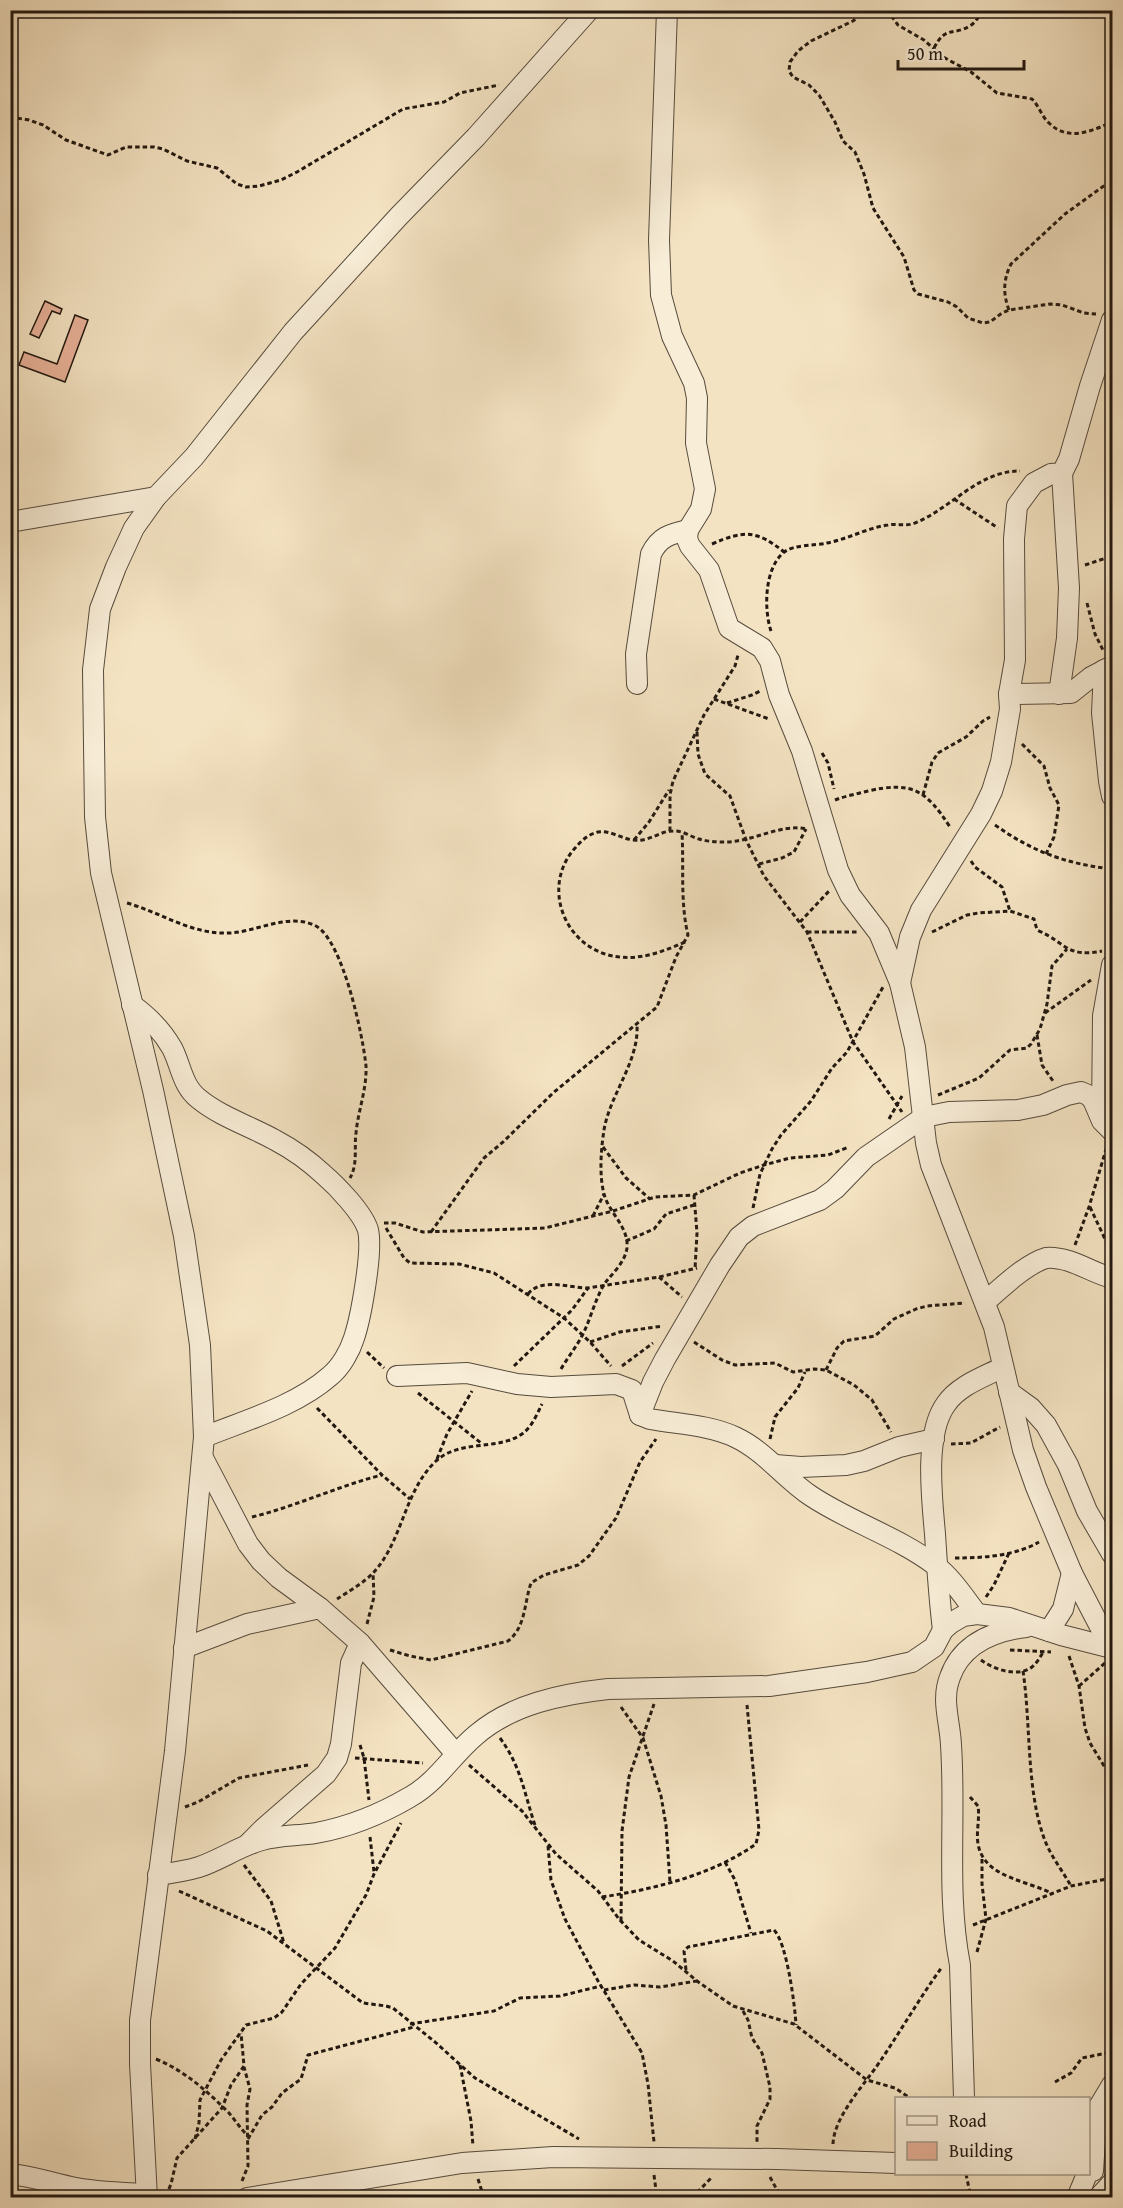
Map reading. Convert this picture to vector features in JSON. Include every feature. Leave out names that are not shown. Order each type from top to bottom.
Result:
[{"type":"street","points":[[10,2174],[102,2193],[153,2196],[140,2052],[140,2020],[175,1751],[203,1458],[200,1345],[192,1284],[175,1191],[101,873],[95,817],[93,670],[100,609],[134,528],[156,497],[194,457],[293,332],[399,216],[530,79],[589,10]]},
{"type":"street","points":[[667,10],[659,270],[665,314],[672,336],[694,383],[697,398],[696,443],[705,489],[701,509],[688,530],[687,539],[709,570],[729,628],[762,648],[770,661],[802,751],[814,825],[850,895],[879,933],[898,977],[915,1047],[920,1119],[931,1164],[994,1327],[1023,1450],[1036,1487],[1072,1573],[1112,1648]]},
{"type":"street","points":[[1059,694],[1067,638],[1069,588],[1062,473],[1069,459],[1107,317]]},
{"type":"street","points":[[898,977],[921,910],[981,814],[992,791],[1000,762],[999,722],[1010,708],[1009,694],[1015,660],[1014,539],[1017,506],[1034,483],[1051,474],[1062,473]]},
{"type":"street","points":[[10,522],[156,497]]},
{"type":"street","points":[[637,684],[636,654],[651,554],[657,543],[668,534],[688,530]]},
{"type":"street","points":[[1009,694],[1071,693],[1091,677],[1108,668]]},
{"type":"street","points":[[1108,668],[1102,713],[1108,781],[1113,796]]},
{"type":"street","points":[[1108,1127],[1101,1066],[1103,1016],[1109,961]]},
{"type":"street","points":[[132,1005],[160,1029],[172,1049],[185,1084],[200,1100],[276,1140],[323,1174],[362,1218],[370,1243],[369,1261],[354,1338],[344,1360],[331,1375],[303,1395],[204,1437]]},
{"type":"street","points":[[640,1415],[653,1382],[720,1265],[739,1237],[753,1226],[820,1200],[835,1189],[866,1157],[920,1119],[949,1112],[1018,1110],[1043,1105],[1071,1094],[1101,1066]]},
{"type":"street","points":[[1071,1094],[1088,1095],[1108,1127]]},
{"type":"street","points":[[985,1302],[1009,1281],[1046,1258],[1069,1261],[1097,1274],[1113,1278]]},
{"type":"street","points":[[943,1630],[931,1500],[934,1439],[945,1405],[957,1392],[1003,1367]]},
{"type":"street","points":[[397,1376],[467,1373],[517,1384],[551,1387],[616,1384],[632,1390],[640,1415]]},
{"type":"street","points":[[1009,1392],[1031,1408],[1046,1425],[1068,1465],[1087,1511],[1113,1554]]},
{"type":"street","points":[[640,1415],[735,1437],[768,1459],[812,1497],[936,1562],[976,1612]]},
{"type":"street","points":[[768,1459],[801,1467],[846,1465],[864,1461],[899,1447],[934,1439]]},
{"type":"street","points":[[203,1458],[248,1544],[261,1561],[279,1578],[361,1641],[452,1760]]},
{"type":"street","points":[[964,2097],[960,1965],[952,1847],[951,1743],[945,1704],[950,1677],[959,1660],[985,1637],[1003,1630],[1040,1628],[1063,1609],[1072,1573]]},
{"type":"street","points":[[184,1647],[247,1624],[320,1608]]},
{"type":"street","points":[[158,1878],[199,1867],[264,1839],[316,1833],[345,1826],[370,1816],[412,1796],[434,1780],[490,1724],[514,1711],[542,1701],[581,1692],[608,1689],[744,1687],[811,1681],[912,1662],[934,1647],[943,1630],[958,1619],[976,1612],[1009,1618],[1112,1648]]},
{"type":"street","points":[[241,1848],[327,1774],[337,1758],[341,1744],[351,1663],[361,1641]]},
{"type":"street","points":[[1077,2198],[1095,2172],[1097,2110],[1113,2085]]},
{"type":"street","points":[[244,2191],[473,2163],[553,2157],[895,2163]]},
{"type":"street","points":[[1098,2198],[1113,2183]]},
{"type":"path","points":[[867,10],[853,21],[805,46],[790,62],[789,71],[793,77],[809,85],[819,95],[843,141],[855,152],[864,174],[873,208],[904,257],[914,290],[918,294],[948,302],[968,318],[983,323],[990,322],[1009,310],[1062,304],[1084,313],[1107,317]]},
{"type":"path","points":[[887,10],[898,25],[917,35],[943,57],[971,72],[997,93],[1032,99],[1047,122],[1057,130],[1082,134],[1113,122]]},
{"type":"path","points":[[934,48],[938,39],[945,33],[970,26],[983,10]]},
{"type":"path","points":[[10,117],[43,125],[66,140],[108,155],[126,147],[163,149],[187,161],[217,168],[237,184],[252,186],[270,183],[297,172],[403,109],[444,102],[460,93],[530,79]]},
{"type":"path","points":[[1009,310],[1004,285],[1011,264],[1065,214],[1113,180]]},
{"type":"path","points":[[773,638],[765,603],[771,576],[777,561],[784,552],[851,537],[889,524],[915,523],[973,486],[1000,473],[1022,471]]},
{"type":"path","points":[[954,499],[1014,539]]},
{"type":"path","points":[[695,551],[734,535],[749,533],[761,536],[784,552]]},
{"type":"path","points":[[1083,575],[1085,565]]},
{"type":"path","points":[[1086,599],[1095,634],[1105,656],[1108,627],[1113,617]]},
{"type":"path","points":[[634,840],[671,788],[714,699],[735,666],[738,649],[737,634]]},
{"type":"path","points":[[725,704],[752,695],[774,677]]},
{"type":"path","points":[[714,699],[791,725]]},
{"type":"path","points":[[923,795],[932,762],[938,753],[966,737],[982,721],[999,722],[1044,766],[1050,788],[1059,805],[1054,837],[1046,854]]},
{"type":"path","points":[[697,732],[700,765],[710,779],[730,796],[746,840],[759,864],[775,891],[807,932],[853,1042],[920,1119],[940,1093],[972,1082],[989,1070],[1007,1052],[1027,1048],[1037,1035],[1044,1014],[1052,966],[1067,949]]},
{"type":"path","points":[[819,749],[828,763],[835,800]]},
{"type":"path","points":[[759,864],[794,852],[835,800],[892,787],[910,788],[923,795],[940,812],[975,867],[1002,887],[1010,911]]},
{"type":"path","points":[[670,831],[671,788]]},
{"type":"path","points":[[981,814],[1014,839],[1046,854],[1084,866],[1113,869]]},
{"type":"path","points":[[685,942],[649,956],[606,954],[581,938],[563,914],[558,898],[559,874],[564,862],[582,840],[599,832],[634,840],[654,838],[670,831],[702,840],[724,842],[746,840],[789,827],[814,825]]},
{"type":"path","points":[[430,1232],[484,1158],[553,1092],[657,1007],[676,957],[688,935],[682,908],[684,885],[682,833]]},
{"type":"path","points":[[800,922],[841,878]]},
{"type":"path","points":[[107,898],[145,908],[184,926],[206,932],[225,933],[283,922],[302,922],[317,927],[327,936],[342,966],[351,994],[366,1066],[353,1173],[350,1179],[338,1189]]},
{"type":"path","points":[[910,937],[930,933],[967,915],[1010,911],[1034,919],[1037,930],[1053,938],[1067,949],[1109,961]]},
{"type":"path","points":[[807,932],[879,933]]},
{"type":"path","points":[[1044,1014],[1109,961]]},
{"type":"path","points":[[753,1226],[753,1206],[764,1165],[781,1135],[811,1101],[826,1075],[847,1052],[873,1004],[898,977]]},
{"type":"path","points":[[437,1459],[459,1448],[512,1439],[524,1433],[535,1419],[551,1387],[583,1335],[604,1284],[624,1257],[627,1249],[626,1241],[604,1194],[603,1147],[605,1124],[633,1050],[637,1025]]},
{"type":"path","points":[[1037,1035],[1045,1072],[1071,1094]]},
{"type":"path","points":[[1069,1261],[1106,1153],[1108,1127]]},
{"type":"path","points":[[659,1339],[616,1371],[564,1318],[528,1294],[487,1270],[450,1263],[410,1263],[404,1258],[388,1230],[380,1224],[395,1223],[411,1230],[430,1232],[545,1228],[650,1199],[694,1195],[740,1173],[790,1158],[828,1155],[857,1145],[884,1144]]},
{"type":"path","points":[[603,1147],[626,1178],[650,1199]]},
{"type":"path","points":[[593,1216],[604,1194]]},
{"type":"path","points":[[694,1195],[697,1233],[695,1268]]},
{"type":"path","points":[[626,1241],[654,1229],[666,1214],[695,1205]]},
{"type":"path","points":[[1089,1207],[1113,1254]]},
{"type":"path","points":[[528,1294],[532,1288],[544,1284],[588,1288],[720,1265]]},
{"type":"path","points":[[659,1277],[684,1299]]},
{"type":"path","points":[[320,1608],[340,1597],[373,1573],[386,1555],[410,1499],[422,1477],[437,1459],[454,1423],[477,1384],[497,1379],[525,1356],[564,1318],[588,1288]]},
{"type":"path","points":[[826,1370],[837,1348],[844,1341],[875,1336],[886,1324],[910,1311],[927,1306],[985,1302]]},
{"type":"path","points":[[590,1342],[620,1332],[683,1328],[707,1351],[735,1365],[775,1364],[793,1372],[826,1370],[854,1385],[872,1400],[899,1447]]},
{"type":"path","points":[[354,1338],[373,1359],[482,1444]]},
{"type":"path","points":[[768,1459],[769,1439],[776,1417],[798,1388],[805,1371]]},
{"type":"path","points":[[303,1395],[382,1475],[410,1499]]},
{"type":"path","points":[[934,1439],[966,1445],[1015,1419]]},
{"type":"path","points":[[373,1573],[373,1603],[361,1641],[431,1660],[508,1641],[518,1630],[531,1583],[544,1575],[578,1564],[589,1556],[599,1543],[625,1501],[640,1462],[667,1422]]},
{"type":"path","points":[[236,1521],[291,1507],[358,1481],[382,1475]]},
{"type":"path","points":[[936,1562],[1009,1553],[1032,1546],[1056,1531]]},
{"type":"path","points":[[976,1612],[994,1586],[1009,1553]]},
{"type":"path","points":[[1079,1686],[1099,1670],[1110,1657],[1112,1648]]},
{"type":"path","points":[[969,1649],[986,1664],[1001,1670],[1023,1671],[1031,1668],[1044,1652]]},
{"type":"path","points":[[1000,1649],[1075,1655]]},
{"type":"path","points":[[1068,1654],[1079,1686],[1084,1728],[1090,1743],[1113,1779]]},
{"type":"path","points":[[1023,1671],[1035,1795],[1043,1835],[1049,1851],[1071,1886]]},
{"type":"path","points":[[621,1921],[622,1831],[629,1777],[651,1710],[663,1687]]},
{"type":"path","points":[[602,1897],[645,1890],[670,1882],[725,1862],[756,1844],[759,1830],[744,1687]]},
{"type":"path","points":[[608,1689],[643,1738],[661,1796],[666,1825],[670,1882]]},
{"type":"path","points":[[490,1724],[516,1763],[537,1830]]},
{"type":"path","points":[[357,1738],[364,1758],[374,1874]]},
{"type":"path","points":[[167,1814],[198,1802],[239,1778],[337,1758]]},
{"type":"path","points":[[364,1758],[452,1760],[485,1780],[509,1799],[556,1854],[598,1891],[639,1940],[686,1971],[725,2001],[742,2010],[796,2025],[868,2080],[895,2088],[908,2097]]},
{"type":"path","points":[[968,1793],[978,1806],[977,1841],[982,1857],[986,1919],[976,1955]]},
{"type":"path","points":[[195,2139],[199,2123],[200,2100],[221,2060],[246,2025],[274,2018],[279,2014],[300,1984],[339,1943],[366,1895],[374,1874],[401,1822]]},
{"type":"path","points":[[548,1844],[552,1887],[565,1919],[644,2058],[657,2198]]},
{"type":"path","points":[[241,1848],[271,1901],[284,1943]]},
{"type":"path","points":[[982,1857],[996,1870],[1053,1894]]},
{"type":"path","points":[[725,1862],[735,1880],[751,1934]]},
{"type":"path","points":[[158,1878],[267,1932],[316,1967],[355,1999],[366,2005],[389,2006],[435,2042],[475,2078],[609,2157]]},
{"type":"path","points":[[832,2161],[833,2136],[849,2104],[868,2080],[957,1940],[986,1919],[1071,1886],[1113,1878]]},
{"type":"path","points":[[686,1971],[685,1949],[770,1930],[777,1932],[794,1998],[796,2025]]},
{"type":"path","points":[[248,2138],[262,2115],[273,2107],[282,2093],[301,2079],[308,2055],[412,2025],[494,2011],[520,1998],[560,1996],[634,1985],[660,1987],[697,1981]]},
{"type":"path","points":[[742,2010],[748,2020],[752,2038],[762,2053],[770,2087],[770,2099],[757,2126],[763,2159],[773,2185],[788,2198]]},
{"type":"path","points":[[241,2033],[244,2066],[250,2087],[247,2105],[248,2166],[244,2191]]},
{"type":"path","points":[[140,2052],[171,2065],[204,2090],[248,2138]]},
{"type":"path","points":[[1055,2082],[1071,2073],[1082,2058],[1113,2052]]},
{"type":"path","points":[[460,2065],[471,2121],[473,2163]]},
{"type":"path","points":[[153,2196],[171,2184],[176,2161],[222,2107],[231,2085],[244,2066]]},
{"type":"path","points":[[966,2175],[971,2198]]},
{"type":"building","points":[[45,301],[62,309],[60,314],[52,311],[39,338],[30,334]]},
{"type":"building","points":[[75,315],[88,320],[65,382],[19,365],[24,352],[57,364]]}]
